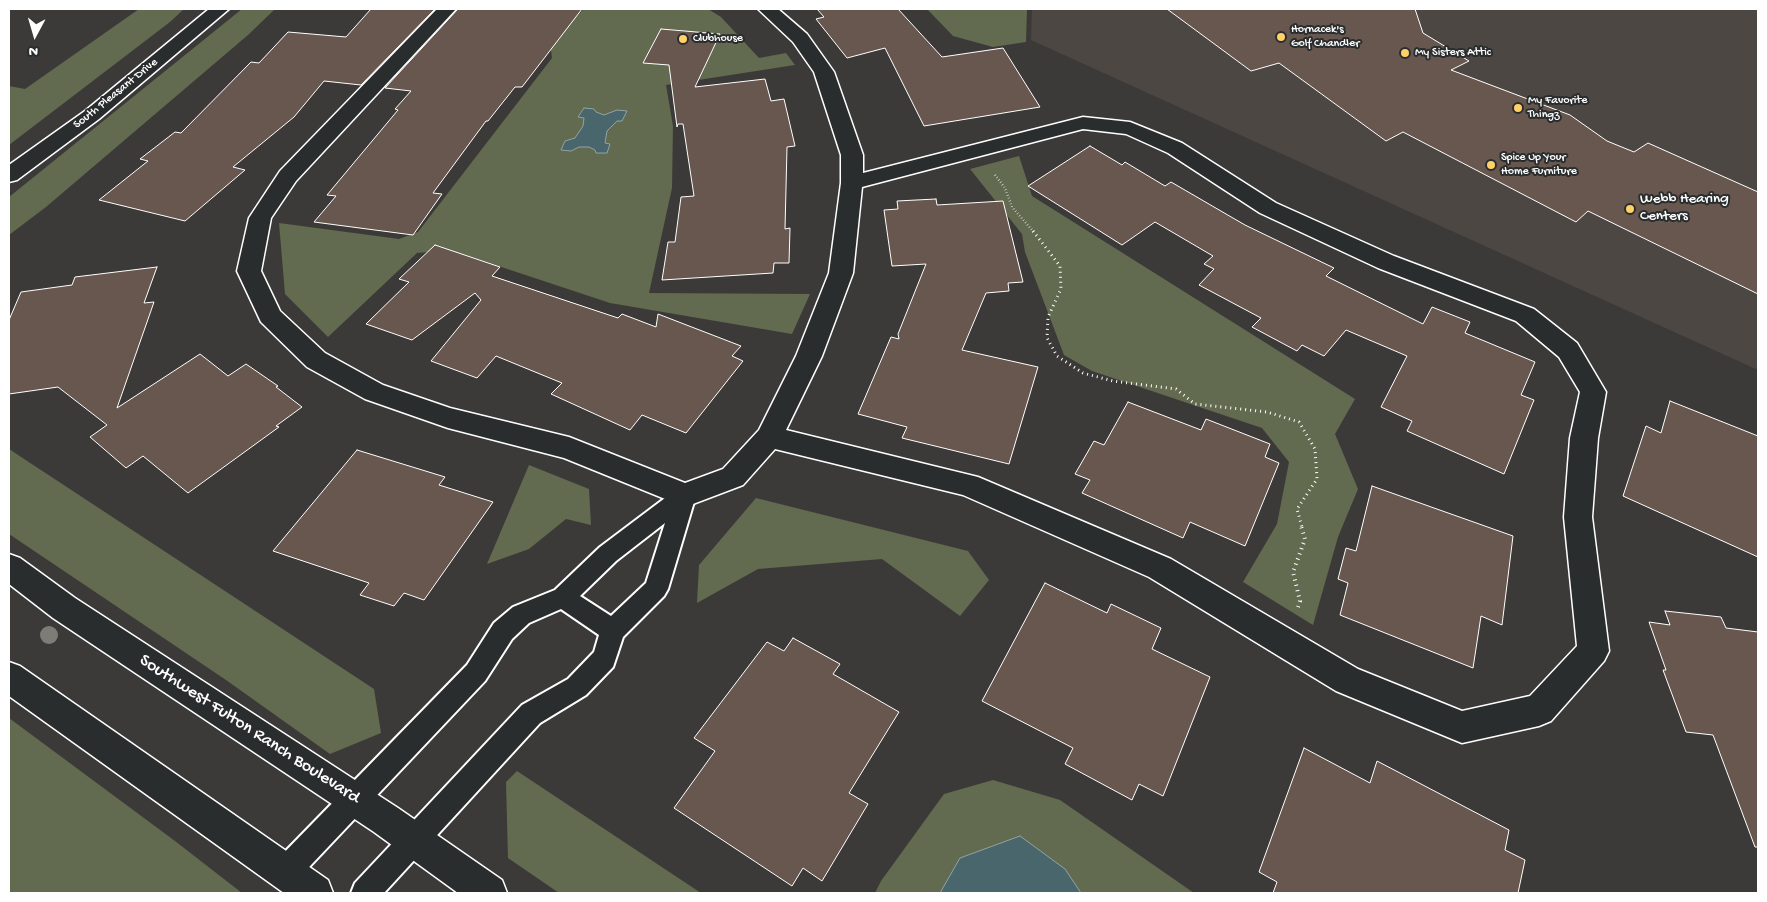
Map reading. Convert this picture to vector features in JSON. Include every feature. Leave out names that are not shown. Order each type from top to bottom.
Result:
[{"type":"street","name":"South Pleasant Drive","points":[[9,175],[92,115],[220,9]]},
{"type":"street","points":[[447,9],[288,176],[260,218],[249,272],[270,316],[316,360],[374,392],[448,418],[569,448],[685,495],[733,477],[769,438],[809,356],[841,273],[852,183],[852,155],[824,72],[800,38],[767,9]]},
{"type":"street","points":[[769,438],[968,485],[1160,568],[1347,680],[1462,727],[1539,710],[1593,651],[1578,517],[1584,438],[1593,392],[1568,350],[1525,315],[1386,262],[1268,208],[1175,148],[1130,128],[1083,123],[852,183]]},
{"type":"street","name":"Southwest Fulton Ranch Boulevard","points":[[9,567],[64,608],[355,799],[489,893]]},
{"type":"street","points":[[9,677],[284,873],[315,893]]},
{"type":"lane","points":[[284,873],[476,673],[503,631],[521,615],[563,597],[608,554],[685,495]]},
{"type":"lane","points":[[365,893],[531,714],[578,687],[604,659],[613,632],[656,589],[685,495]]},
{"type":"lane","points":[[563,597],[613,632]]},
{"type":"path","points":[[972,151],[988,164],[1005,188],[1012,207],[1042,241],[1060,266],[1060,289],[1048,317],[1047,338],[1057,356],[1083,373],[1113,381],[1176,389],[1195,404],[1267,412],[1299,422],[1315,449],[1317,479],[1297,509],[1305,539],[1293,572],[1300,601],[1282,641]]},
{"type":"shaded area","points":[[1032,9],[1758,9],[1758,370],[1031,40]]},
{"type":"green space","points":[[139,9],[184,9],[170,22],[9,145],[9,86],[25,89]]},
{"type":"green space","points":[[242,9],[275,9],[248,35],[46,207],[9,235],[9,197]]},
{"type":"green space","points":[[584,9],[708,9],[721,17],[759,58],[786,53],[795,65],[666,85],[673,126],[672,188],[649,293],[810,294],[792,334],[610,303],[450,250],[417,253],[328,337],[285,294],[279,223],[399,239],[418,232],[552,58],[550,43]]},
{"type":"green space","points":[[927,9],[1027,9],[1026,42],[993,47],[953,36]]},
{"type":"green space","points":[[1019,156],[1032,196],[1355,399],[1335,434],[1358,489],[1338,537],[1313,625],[1243,582],[1277,524],[1289,462],[1262,428],[1092,371],[1064,355],[1025,252],[1022,234],[970,169]]},
{"type":"green space","points":[[9,449],[374,689],[381,733],[330,754],[226,680],[9,534]]},
{"type":"green space","points":[[529,465],[589,489],[591,525],[566,519],[529,549],[487,564]]},
{"type":"green space","points":[[756,498],[968,551],[989,580],[960,616],[882,559],[758,569],[697,603],[699,565]]},
{"type":"green space","points":[[9,718],[175,841],[242,893],[9,893]]},
{"type":"green space","points":[[517,771],[701,893],[559,893],[508,858],[506,782]]},
{"type":"green space","points":[[993,780],[1060,800],[1194,893],[875,893],[881,881],[944,794]]},
{"type":"water","points":[[584,108],[594,109],[596,112],[604,115],[617,110],[627,111],[622,121],[617,121],[607,131],[605,143],[610,144],[607,153],[596,153],[595,150],[589,147],[579,147],[571,151],[561,150],[565,141],[575,138],[583,126],[584,118],[578,117]]},
{"type":"water","points":[[1020,836],[1065,869],[1081,893],[940,893],[960,858]]},
{"type":"building","points":[[371,9],[435,9],[361,85],[324,81],[294,117],[233,167],[245,170],[185,221],[99,200],[148,161],[140,159],[175,132],[181,133],[251,62],[259,63],[288,32],[346,37]]},
{"type":"building","points":[[458,9],[582,9],[522,87],[515,87],[488,121],[486,121],[433,193],[442,194],[413,235],[314,222],[336,196],[327,195],[398,110],[395,109],[411,91],[385,88]]},
{"type":"building","points":[[817,9],[898,9],[942,57],[1003,48],[1040,107],[924,126],[885,48],[847,58],[816,19],[824,17]]},
{"type":"building","points":[[1167,9],[1415,9],[1423,33],[1469,61],[1451,70],[1570,115],[1607,141],[1634,152],[1648,143],[1758,192],[1758,294],[1588,211],[1576,222],[1403,132],[1386,141],[1279,63],[1251,71]]},
{"type":"building","points":[[661,29],[720,34],[695,87],[765,79],[771,101],[784,99],[795,146],[787,147],[785,229],[790,228],[789,263],[774,263],[773,273],[662,280],[668,242],[675,242],[681,197],[694,196],[683,124],[678,124],[677,127],[669,65],[643,63]]},
{"type":"building","points":[[1090,146],[1122,165],[1125,162],[1165,186],[1171,182],[1245,225],[1334,268],[1326,276],[1423,324],[1432,307],[1470,322],[1465,333],[1535,362],[1521,395],[1534,400],[1504,474],[1407,431],[1412,421],[1381,407],[1407,356],[1346,330],[1324,356],[1302,345],[1297,351],[1252,327],[1261,318],[1199,285],[1214,269],[1204,264],[1213,256],[1155,222],[1122,245],[1028,186]]},
{"type":"building","points":[[936,199],[937,205],[1003,201],[1023,282],[1008,283],[1009,291],[986,293],[962,350],[1038,367],[1009,464],[902,438],[907,427],[858,414],[891,337],[899,339],[898,334],[926,264],[892,266],[884,210],[898,209],[897,201]]},
{"type":"building","points":[[435,245],[500,267],[492,276],[618,318],[622,314],[656,327],[658,314],[741,346],[732,356],[743,361],[686,433],[642,415],[630,430],[551,394],[562,383],[496,356],[477,378],[431,361],[481,300],[475,293],[412,340],[366,324],[409,282],[399,279]]},
{"type":"building","points":[[157,267],[144,303],[154,302],[117,408],[200,354],[228,376],[246,364],[278,386],[276,387],[302,407],[276,426],[279,427],[188,493],[143,456],[126,468],[90,437],[107,425],[58,387],[9,394],[9,320],[21,292],[72,285],[75,277]]},
{"type":"building","points":[[1670,401],[1758,436],[1758,557],[1623,496],[1646,426],[1661,433]]},
{"type":"building","points":[[1128,402],[1201,430],[1206,419],[1270,444],[1265,457],[1279,463],[1245,546],[1190,522],[1183,538],[1082,493],[1090,480],[1075,474],[1094,441],[1104,445]]},
{"type":"building","points":[[357,450],[445,477],[439,485],[493,502],[424,600],[404,593],[394,606],[360,595],[369,583],[273,551]]},
{"type":"building","points":[[1372,486],[1513,536],[1502,625],[1481,616],[1473,668],[1340,615],[1348,583],[1338,579],[1346,548],[1356,551]]},
{"type":"building","points":[[1045,583],[1107,613],[1111,604],[1161,628],[1152,649],[1210,677],[1163,796],[1139,784],[1132,800],[1065,764],[1073,748],[982,701]]},
{"type":"building","points":[[1665,611],[1721,617],[1726,628],[1758,632],[1758,847],[1755,847],[1713,735],[1686,732],[1663,670],[1666,670],[1649,622],[1670,625]]},
{"type":"building","points":[[793,638],[840,664],[833,674],[899,712],[849,793],[868,804],[822,881],[803,868],[792,886],[674,808],[715,751],[694,738],[767,642],[784,651]]},
{"type":"building","points":[[1304,748],[1370,783],[1377,761],[1509,830],[1505,850],[1525,860],[1518,893],[1273,893],[1277,882],[1259,872]]},
{"type":"place","name":"Hornacek's Golf Chandler","points":[[1281,37]]},
{"type":"place","name":"Clubhouse","points":[[683,39]]},
{"type":"place","name":"My Sisters Attic","points":[[1405,53]]},
{"type":"place","name":"My Favorite Thingz","points":[[1518,108]]},
{"type":"place","name":"Spice Up Your Home Furniture","points":[[1491,165]]},
{"type":"place","name":"Webb Hearing Centers","points":[[1630,209]]}]
